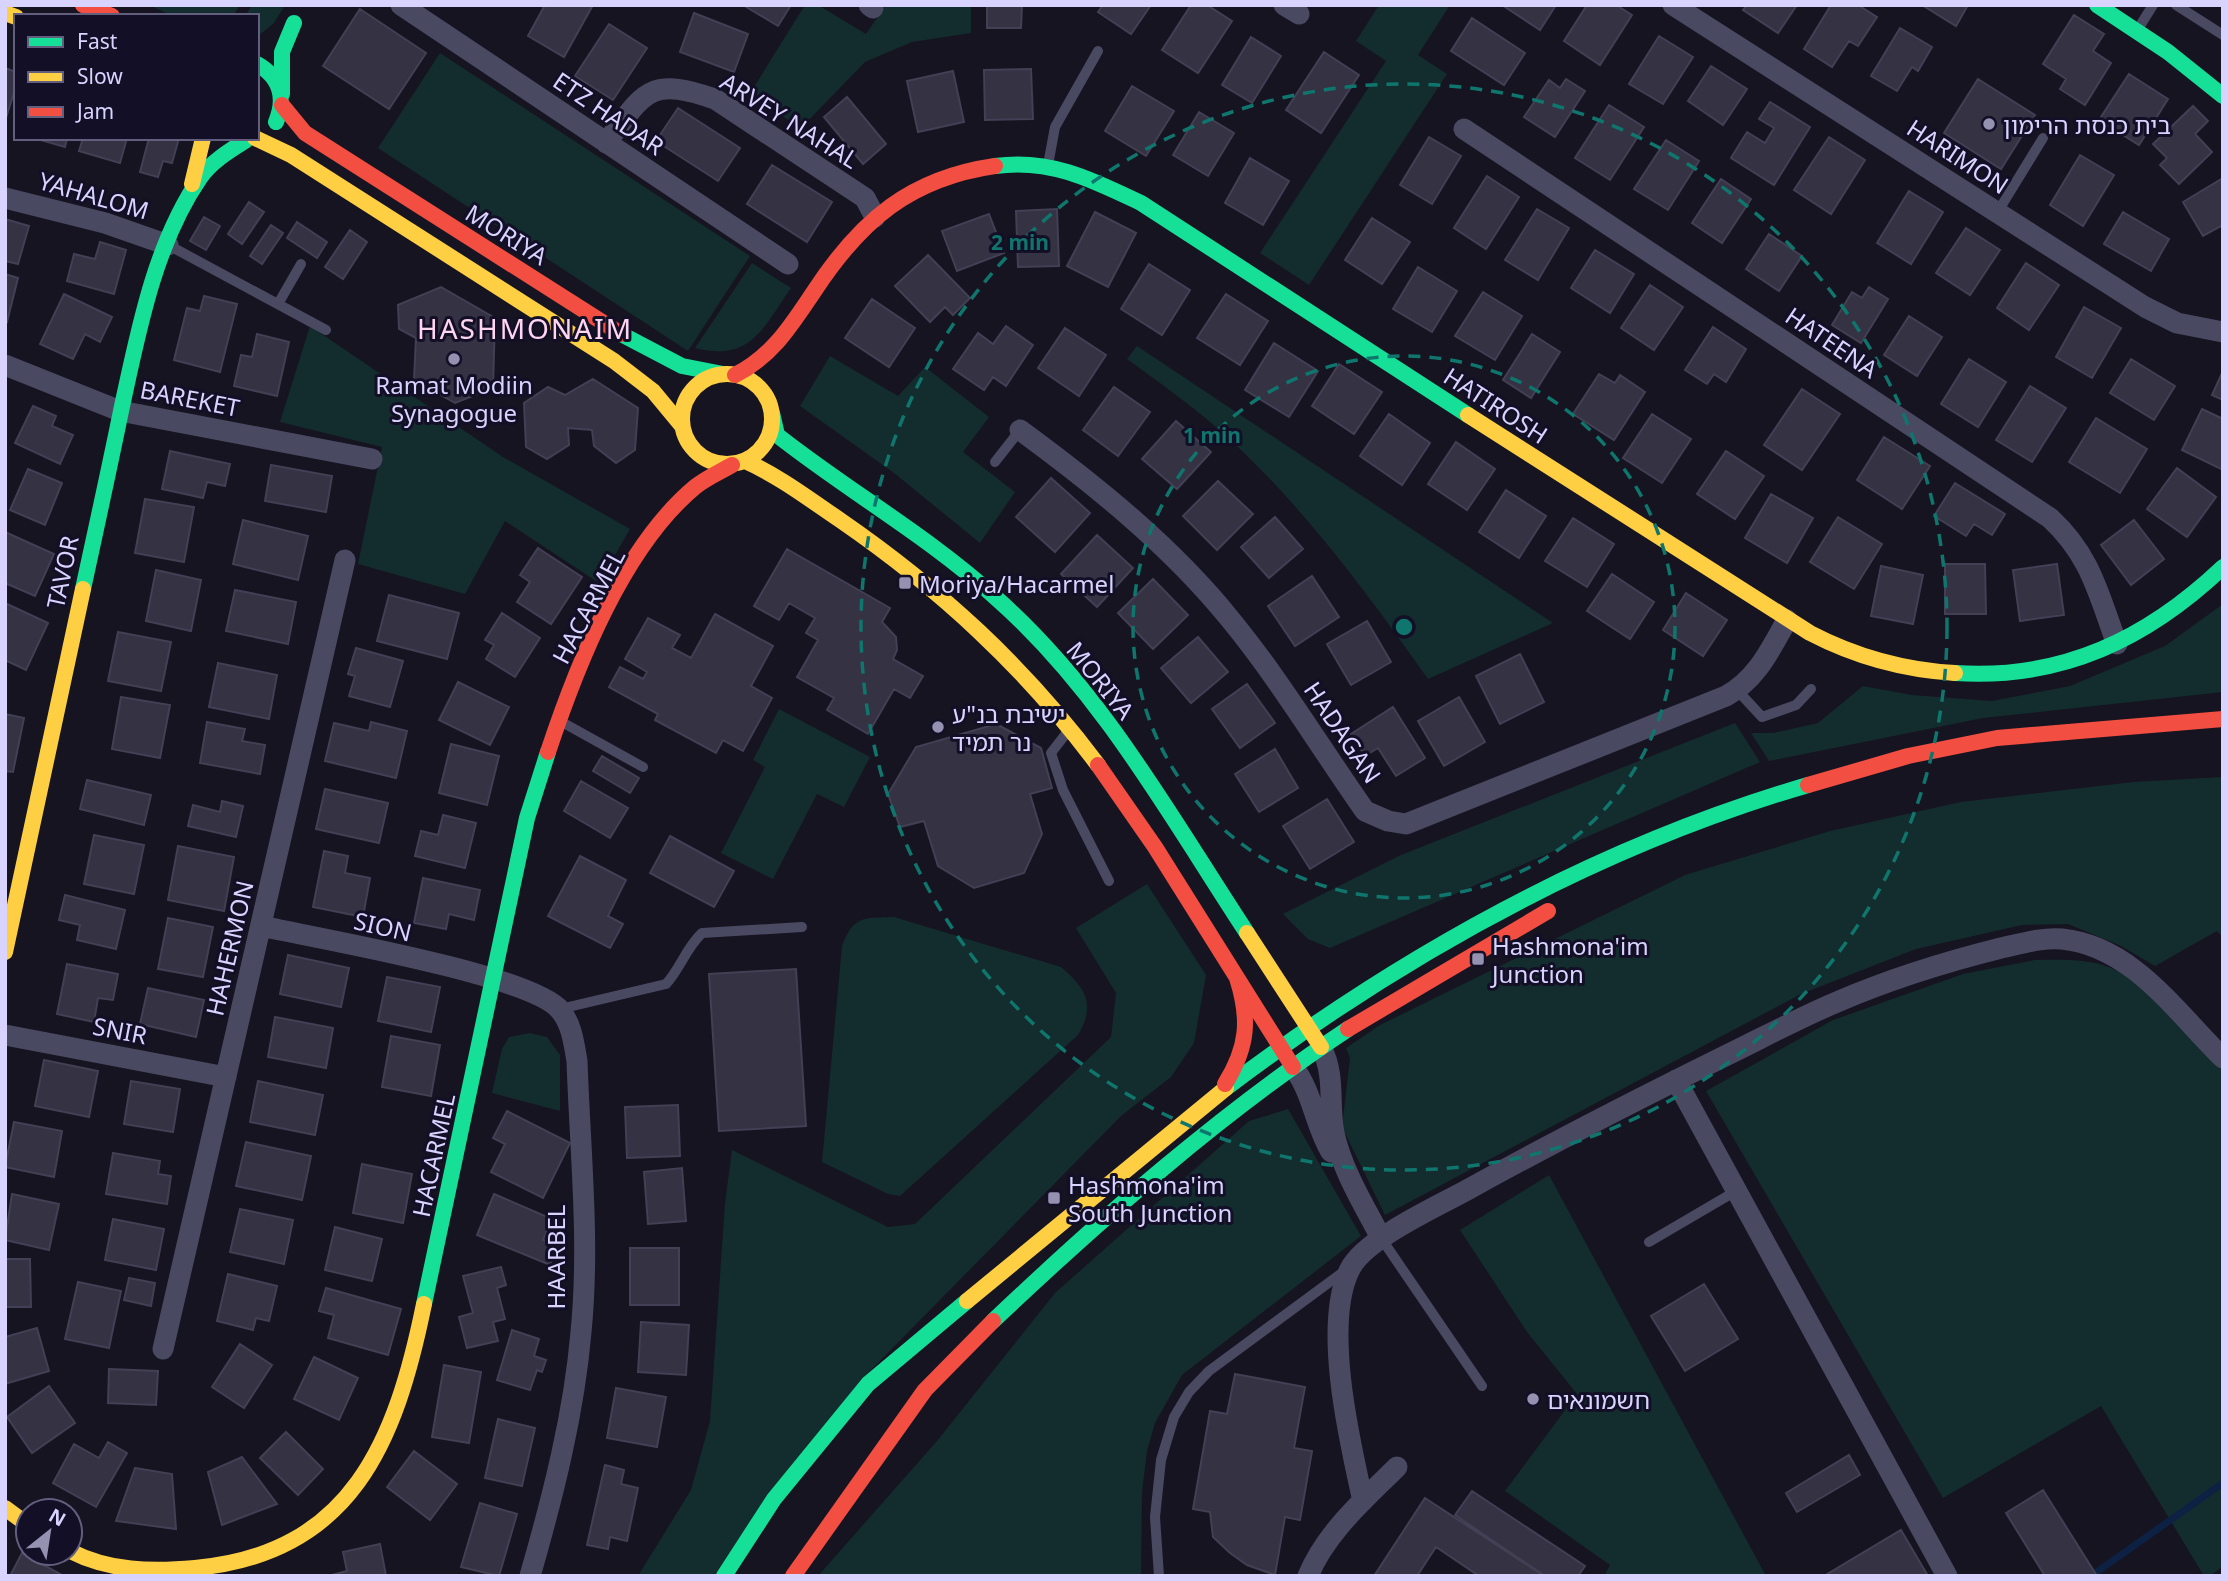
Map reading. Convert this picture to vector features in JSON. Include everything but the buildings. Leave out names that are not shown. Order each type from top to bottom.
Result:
[{"type":"street","points":[[83,5],[107,14]]},
{"type":"street","points":[[259,54],[277,44],[306,5]]},
{"type":"street","name":"ETZ HADAR","points":[[401,5],[788,264]]},
{"type":"street","name":"HARIMON","points":[[1673,5],[2145,307],[2177,323],[2223,331]]},
{"type":"street","points":[[2097,5],[2137,31],[2223,96]]},
{"type":"street","points":[[282,99],[282,52],[294,23]]},
{"type":"street","name":"MORIYA","points":[[259,65],[272,74],[282,99],[305,133],[629,339],[682,366],[729,374]]},
{"type":"street","name":"ARVEY NAHAL","points":[[606,143],[647,92],[666,87],[688,90],[715,99],[865,198],[875,217]]},
{"type":"street","name":"TAVOR","points":[[259,136],[270,130],[282,99]]},
{"type":"street","name":"HATEENA","points":[[1464,129],[2050,518],[2073,539],[2087,562],[2117,644]]},
{"type":"street","name":"TAVOR","points":[[184,207],[202,140]]},
{"type":"street","name":"TAVOR","points":[[5,952],[11,894],[137,338],[168,245],[184,207],[201,177],[223,155],[251,140]]},
{"type":"street","name":"MORIYA","points":[[255,140],[291,155],[614,361],[653,391],[683,432]]},
{"type":"street","name":"HATIROSH","points":[[729,374],[756,366],[788,332],[841,254],[875,217],[905,196],[969,170],[1012,164],[1047,167],[1082,175],[1141,203],[1787,620],[1851,652],[1941,674],[1981,675],[2032,670],[2076,660],[2117,644],[2169,615],[2223,567]]},
{"type":"street","name":"YAHALOM","points":[[5,198],[105,223],[168,245]]},
{"type":"street","name":"HATIROSH","points":[[770,406],[771,373],[788,332]]},
{"type":"street","name":"BAREKET","points":[[5,365],[120,411],[372,459]]},
{"type":"street","points":[[681,462],[682,407],[693,389],[711,376],[729,374],[759,387],[770,406],[767,442],[739,463]]},
{"type":"street","name":"MORIYA","points":[[770,406],[777,435],[963,568],[1020,620],[1065,668],[1136,762],[1321,1047]]},
{"type":"street","name":"HADAGAN","points":[[1020,430],[1101,493],[1175,559],[1258,655],[1365,811],[1388,821],[1406,824],[1737,690],[1760,667],[1787,620]]},
{"type":"street","points":[[683,432],[705,460],[739,463],[768,471],[941,595],[996,644],[1070,728],[1237,978],[1310,1095],[1325,1142],[1353,1182]]},
{"type":"street","name":"HACARMEL","points":[[654,535],[696,484],[710,473],[739,463]]},
{"type":"street","name":"HACARMEL","points":[[84,1556],[119,1569],[201,1570],[244,1561],[282,1547],[317,1526],[349,1498],[371,1467],[394,1422],[410,1372],[527,818],[557,719],[600,623],[654,535],[677,483]]},
{"type":"street","name":"HAHERMON","points":[[163,1349],[345,560]]},
{"type":"street","points":[[724,1576],[774,1500],[822,1437],[868,1384],[1211,1100],[1280,1047],[1308,1026],[1491,914],[1655,837],[1750,802],[1908,756],[1997,738],[2223,719]]},
{"type":"street","points":[[793,1576],[925,1390],[960,1352],[1089,1230],[1192,1144],[1321,1047],[1391,1000],[1523,923],[1565,903]]},
{"type":"street","name":"SION","points":[[261,926],[493,977]]},
{"type":"street","points":[[1363,1501],[1345,1422],[1338,1354],[1342,1292],[1350,1267],[1381,1238],[1583,1126],[1835,1003],[1917,971],[2020,944],[2060,939],[2092,946],[2121,959],[2148,981],[2223,1058]]},
{"type":"street","points":[[493,977],[536,994],[560,1009]]},
{"type":"street","points":[[1211,1100],[1237,1066],[1245,1049],[1249,1017],[1237,978]]},
{"type":"street","name":"HAARBEL","points":[[530,1576],[575,1393],[582,1329],[584,1270],[577,1061],[572,1034],[560,1009]]},
{"type":"street","name":"SNIR","points":[[5,1035],[226,1077]]},
{"type":"street","points":[[1321,1047],[1331,1070],[1334,1133],[1353,1182],[1381,1238]]},
{"type":"street","points":[[1676,1080],[1947,1576]]},
{"type":"street","points":[[1308,1576],[1315,1559],[1363,1501],[1397,1467]]},
{"type":"lane","points":[[2137,31],[2154,5]]},
{"type":"lane","points":[[2176,5],[2223,35]]},
{"type":"lane","points":[[1047,167],[1055,127],[1098,51]]},
{"type":"lane","points":[[1997,213],[2043,138]]},
{"type":"lane","points":[[168,245],[326,330]]},
{"type":"lane","points":[[278,304],[301,264]]},
{"type":"lane","points":[[995,462],[1020,430]]},
{"type":"lane","points":[[1737,690],[1762,718],[1796,705],[1811,689]]},
{"type":"lane","points":[[557,719],[643,767]]},
{"type":"lane","points":[[1070,728],[1051,753],[1063,790],[1110,881]]},
{"type":"lane","points":[[560,1009],[666,984],[677,972],[693,942],[702,933],[802,927]]},
{"type":"lane","points":[[1649,1242],[1736,1191]]},
{"type":"lane","points":[[1381,1238],[1482,1386]]},
{"type":"lane","points":[[1159,1576],[1155,1517],[1161,1460],[1174,1417],[1189,1392],[1209,1371],[1350,1267]]},
{"type":"green space","points":[[150,5],[240,5],[234,14],[168,14]]},
{"type":"green space","points":[[252,5],[285,5],[274,23],[259,35],[259,14],[246,14]]},
{"type":"green space","points":[[805,5],[818,5],[866,34],[886,5],[971,5],[971,33],[912,42],[865,62],[801,128],[749,95]]},
{"type":"green space","points":[[1379,5],[1450,5],[1418,55],[1447,74],[1309,285],[1260,253],[1386,61],[1356,41]]},
{"type":"green space","points":[[440,53],[750,256],[688,351],[378,148]]},
{"type":"green space","points":[[752,263],[791,288],[763,328],[743,346],[714,351],[695,348]]},
{"type":"green space","points":[[310,326],[503,457],[630,529],[599,583],[505,521],[465,594],[358,564],[382,447],[280,422]]},
{"type":"green space","points":[[1137,346],[1553,623],[1428,679],[1355,579],[1275,484],[1216,427],[1127,359]]},
{"type":"green space","points":[[830,356],[898,396],[925,367],[989,417],[963,452],[1015,492],[980,543],[894,473],[800,406]]},
{"type":"green space","points":[[2223,604],[2223,692],[1983,718],[1769,761],[1751,733],[1773,733],[1818,723],[1863,686],[1912,695],[1992,701],[2070,686],[2165,646]]},
{"type":"green space","points":[[779,709],[870,757],[844,807],[817,794],[773,879],[721,853],[765,767],[753,760]]},
{"type":"green space","points":[[1735,723],[1760,762],[1330,948],[1308,939],[1283,914],[1401,855]]},
{"type":"green space","points":[[2223,777],[2223,937],[2217,931],[2155,966],[2121,946],[2068,924],[2022,925],[1916,949],[1801,994],[1385,1215],[1342,1127],[1350,1058],[1346,1048],[1380,1025],[1685,875],[1830,831],[1961,802],[2133,782]]},
{"type":"green space","points":[[1147,884],[1206,975],[1194,1043],[1171,1077],[1121,1116],[869,1372],[715,1576],[638,1576],[691,1490],[710,1421],[725,1203],[732,1150],[888,1227],[915,1224],[1111,1037],[1116,993],[1076,928]]},
{"type":"green space","points":[[894,917],[1061,967],[1077,982],[1086,998],[1087,1006],[1078,1035],[900,1196],[888,1194],[822,1162],[842,946],[851,929],[861,920]]},
{"type":"green space","points":[[2035,960],[2092,963],[2125,975],[2170,1014],[2223,1071],[2223,1566],[2210,1576],[2204,1576],[2101,1406],[1943,1498],[1706,1091],[1833,1020],[1963,974]]},
{"type":"green space","points":[[530,1033],[547,1037],[560,1055],[560,1111],[492,1093],[502,1049],[509,1037]]},
{"type":"green space","points":[[1288,1109],[1361,1236],[1182,1375],[1155,1423],[1147,1451],[1142,1492],[1141,1576],[818,1576],[937,1441],[1055,1293],[1249,1121]]},
{"type":"green space","points":[[1549,1175],[1766,1576],[1604,1576],[1610,1565],[1505,1491],[1577,1394],[1527,1332],[1460,1230]]},
{"type":"waterway","points":[[2091,1576],[2223,1483]]},
{"type":"traffic: fast","points":[[2097,5],[2168,52],[2223,96]]},
{"type":"traffic: fast","points":[[282,94],[282,52],[294,23]]},
{"type":"traffic: fast","points":[[259,65],[271,75],[279,89],[280,105],[276,122]]},
{"type":"traffic: fast","points":[[83,589],[134,351],[159,261],[184,204],[204,172],[245,141]]},
{"type":"traffic: fast","points":[[995,166],[1015,164],[1053,168],[1106,186],[1141,203],[1468,415]]},
{"type":"traffic: fast","points":[[621,334],[682,366],[723,374]]},
{"type":"traffic: fast","points":[[772,413],[777,435],[943,554],[1033,633],[1068,672],[1132,756],[1247,933]]},
{"type":"traffic: fast","points":[[1955,673],[2031,670],[2067,662],[2101,650],[2164,615],[2223,567]]},
{"type":"traffic: fast","points":[[424,1304],[527,818],[548,752]]},
{"type":"traffic: fast","points":[[1226,1088],[1361,993],[1504,910],[1577,873],[1652,840],[1729,810],[1808,785]]},
{"type":"traffic: fast","points":[[993,1321],[1077,1243],[1164,1168],[1254,1096],[1348,1029]]},
{"type":"traffic: fast","points":[[724,1576],[774,1499],[868,1384],[967,1301]]},
{"type":"traffic: slow","points":[[5,13],[14,16]]},
{"type":"traffic: slow","points":[[192,184],[203,140]]},
{"type":"traffic: slow","points":[[259,140],[291,155],[614,361],[653,391],[682,426]]},
{"type":"traffic: slow","points":[[718,374],[736,374],[752,381],[765,394],[772,410],[772,419],[772,428],[765,444],[752,457],[736,464],[718,464],[702,457],[689,444],[682,428],[682,410],[689,394],[702,381],[718,374]]},
{"type":"traffic: slow","points":[[1468,415],[1810,633],[1881,661],[1917,669],[1955,673]]},
{"type":"traffic: slow","points":[[745,461],[782,481],[840,520],[946,602],[1041,695],[1098,765]]},
{"type":"traffic: slow","points":[[5,952],[83,589]]},
{"type":"traffic: slow","points":[[1247,933],[1321,1047]]},
{"type":"traffic: slow","points":[[967,1301],[1226,1088]]},
{"type":"traffic: slow","points":[[84,1558],[100,1563],[146,1570],[195,1568],[249,1558],[293,1540],[329,1514],[358,1482],[381,1444],[413,1354],[424,1304]]},
{"type":"traffic: slow","points":[[5,1508],[14,1515]]},
{"type":"traffic: jam","points":[[83,5],[107,14]]},
{"type":"traffic: jam","points":[[282,105],[305,133],[621,334]]},
{"type":"traffic: jam","points":[[735,375],[771,349],[790,327],[832,265],[870,223],[891,206],[938,181],[995,166]]},
{"type":"traffic: jam","points":[[548,752],[588,646],[624,574],[669,512],[699,484],[732,465]]},
{"type":"traffic: jam","points":[[1808,785],[1908,756],[1997,738],[2223,719]]},
{"type":"traffic: jam","points":[[1098,765],[1155,847],[1293,1067]]},
{"type":"traffic: jam","points":[[1348,1029],[1548,911]]},
{"type":"traffic: jam","points":[[1225,1084],[1233,1071],[1245,1033],[1244,1007],[1237,978]]},
{"type":"traffic: jam","points":[[793,1576],[925,1390],[993,1321]]},
{"type":"place","name":"בית כנסת הרימון","points":[[1989,124]]},
{"type":"place","name":"Ramat Modiin Synagogue","points":[[454,359]]},
{"type":"place","name":"Moriya/Hacarmel","points":[[905,583]]},
{"type":"place","name":"ישיבת בנ\"ע נר תמיד","points":[[938,727]]},
{"type":"place","name":"Hashmona'im Junction","points":[[1478,959]]},
{"type":"place","name":"Hashmona'im South Junction","points":[[1054,1198]]},
{"type":"place","name":"חשמונאים","points":[[1533,1399]]},
{"type":"district","name":"HASHMONAIM","points":[[525,328]]}]
